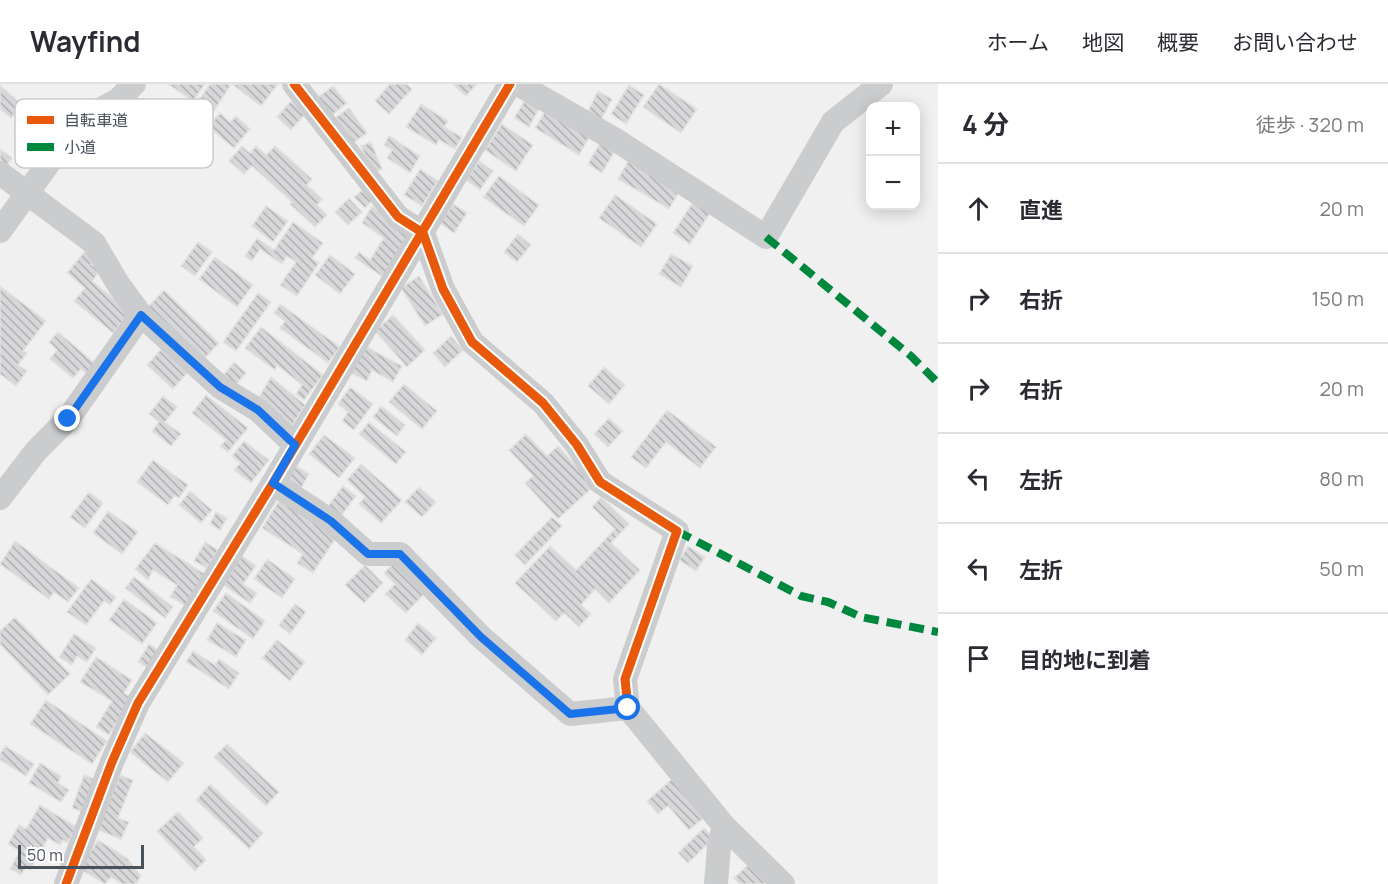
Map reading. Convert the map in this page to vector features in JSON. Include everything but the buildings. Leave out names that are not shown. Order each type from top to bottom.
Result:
[{"type":"street","points":[[119,99],[134,84]]},
{"type":"street","points":[[294,84],[398,217],[423,233],[443,289],[471,342],[543,403],[577,445],[600,482],[677,531],[625,679],[628,708],[724,826],[783,884]]},
{"type":"street","points":[[66,884],[112,762],[138,703],[273,483],[510,84]]},
{"type":"street","points":[[518,84],[619,142],[766,237],[833,122],[881,84]]},
{"type":"street","points":[[0,231],[46,168]]},
{"type":"street","points":[[0,173],[94,243],[118,284],[141,315],[220,387],[258,410],[295,445]]},
{"type":"street","points":[[0,498],[36,451],[68,419],[141,315]]},
{"type":"street","points":[[273,483],[331,521],[368,554],[400,554],[481,637],[570,714],[628,708]]},
{"type":"street","points":[[716,884],[719,846],[724,826]]},
{"type":"marked path","points":[[766,237],[911,356],[938,383]]},
{"type":"marked path","points":[[677,531],[801,596],[828,602],[861,617],[938,632]]},
{"type":"cycle path","points":[[294,84],[398,217],[423,233],[443,289],[472,342],[543,403],[577,445],[600,482],[677,531],[625,679],[628,708]]},
{"type":"cycle path","points":[[66,884],[112,762],[138,703],[273,483],[510,84]]},
{"type":"route","points":[[68,419],[141,315],[220,387],[258,410],[295,445],[273,483],[331,521],[368,554],[400,554],[481,637],[570,714],[628,708]]}]
